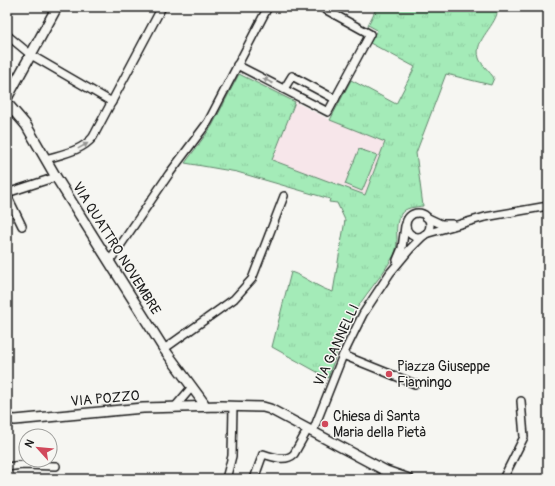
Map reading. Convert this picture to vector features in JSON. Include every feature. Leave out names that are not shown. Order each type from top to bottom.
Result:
[{"type":"street","points":[[7,98],[57,7]]},
{"type":"street","points":[[46,159],[70,152],[89,142],[112,102],[162,7]]},
{"type":"street","points":[[109,262],[169,174],[208,122],[268,7]]},
{"type":"street","points":[[237,65],[328,112],[370,34],[321,7]]},
{"type":"street","points":[[7,35],[31,55],[112,102]]},
{"type":"street","points":[[284,90],[292,76],[335,99]]},
{"type":"street","name":"VIA QUATTRO NOVEMBRE","points":[[7,103],[26,125],[56,177],[164,349],[205,406]]},
{"type":"street","points":[[7,191],[10,192],[56,177]]},
{"type":"street","points":[[7,195],[22,226]]},
{"type":"street","points":[[164,349],[234,299],[248,285],[252,279],[284,196]]},
{"type":"street","name":"VIA GANNELLI","points":[[425,216],[441,224],[447,225],[548,206]]},
{"type":"street","points":[[416,214],[425,216],[429,223],[429,227],[424,235],[419,237],[410,234],[406,226],[408,218],[416,214]]},
{"type":"street","name":"VIA GANNELLI","points":[[254,479],[263,454],[275,458],[291,457],[310,430],[363,314],[390,273],[400,254],[406,222]]},
{"type":"street","name":"VIA GANNELLI","points":[[390,273],[424,235],[462,223]]},
{"type":"street","points":[[344,355],[415,384]]},
{"type":"street","points":[[174,408],[192,387]]},
{"type":"street","points":[[503,479],[524,437],[521,401]]},
{"type":"street","name":"VIA POZZO","points":[[7,419],[15,420],[143,408],[205,406],[263,407],[270,409],[310,430],[385,475],[409,479]]},
{"type":"street","points":[[226,479],[232,456],[233,406]]},
{"type":"street","points":[[7,467],[18,466]]},
{"type":"shaded area","points":[[295,102],[330,120],[385,142],[365,196],[272,160]]},
{"type":"green space","points":[[377,7],[498,7],[497,14],[482,39],[478,51],[480,60],[494,78],[491,85],[446,74],[416,153],[423,206],[405,210],[398,219],[397,245],[394,255],[347,325],[328,378],[272,347],[291,272],[333,292],[345,220],[337,203],[329,202],[330,199],[237,172],[185,163],[212,126],[239,74],[295,102],[272,160],[365,195],[385,142],[330,120],[351,80],[396,104],[415,67],[370,43],[377,30],[368,25]]},
{"type":"green space","points":[[359,149],[377,155],[362,191],[345,184]]},
{"type":"place","name":"Piazza Giuseppe Fiamingo","points":[[389,374]]},
{"type":"place","name":"Chiesa di Santa Maria della Pietà","points":[[325,424]]}]
